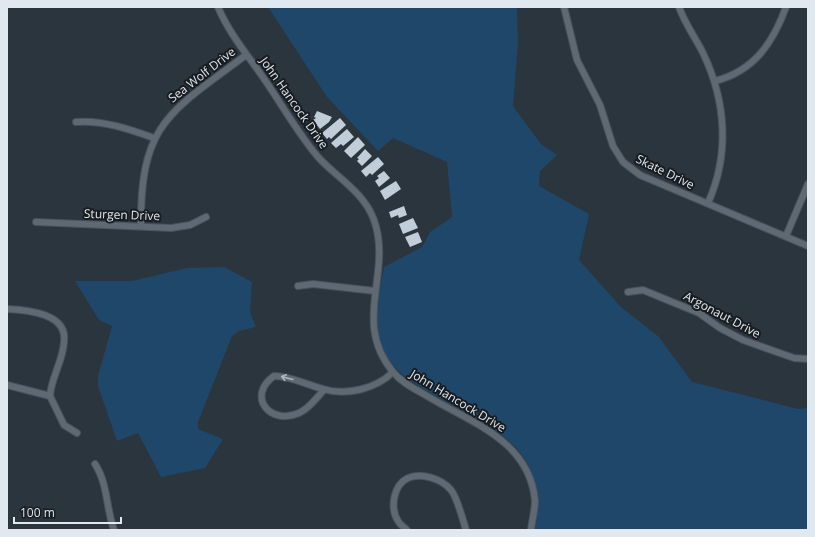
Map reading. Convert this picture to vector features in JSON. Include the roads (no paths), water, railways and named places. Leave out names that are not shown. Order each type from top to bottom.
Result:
[{"type":"street","name":"John Hancock Drive","points":[[218,7],[246,55],[308,145],[352,187],[368,208],[374,220],[380,249],[380,263],[373,304],[374,329],[381,353],[393,372],[402,381],[501,440],[519,456],[529,474],[534,501],[531,530]]},
{"type":"street","name":"Skate Drive","points":[[564,7],[577,60],[600,105],[610,141],[619,157],[632,170],[640,175],[808,246]]},
{"type":"street","points":[[679,7],[715,82],[720,107],[722,144],[717,180],[708,203]]},
{"type":"street","points":[[715,82],[735,75],[760,57],[775,34],[786,7]]},
{"type":"street","name":"Sea Wolf Drive","points":[[141,226],[142,181],[154,138],[170,114],[182,102],[246,55]]},
{"type":"street","points":[[76,122],[102,122],[154,138]]},
{"type":"street","points":[[786,236],[808,184]]},
{"type":"street","name":"Sturgen Drive","points":[[36,222],[180,228],[206,217]]},
{"type":"street","points":[[298,286],[313,284],[375,291]]},
{"type":"street","name":"Argonaut Drive","points":[[628,292],[643,290],[699,313],[720,328],[743,340],[794,358],[808,359]]},
{"type":"street","points":[[7,309],[43,313],[52,319],[61,329],[65,341],[50,396],[64,425],[77,432]]},
{"type":"street","points":[[324,390],[301,412],[291,416],[279,416],[269,412],[264,407],[262,397],[265,385],[274,376],[282,376],[324,390],[357,390],[382,382],[393,372]]},
{"type":"street","points":[[7,385],[50,396]]},
{"type":"street","points":[[95,464],[103,476],[106,497],[114,530]]},
{"type":"street","points":[[407,530],[398,522],[393,500],[398,488],[404,481],[409,477],[419,476],[440,481],[452,490],[466,530]]}]
